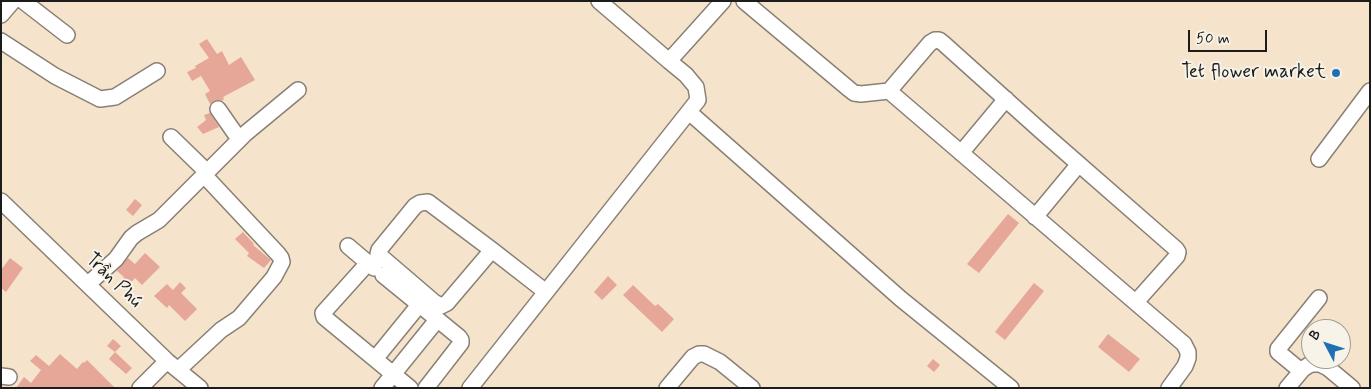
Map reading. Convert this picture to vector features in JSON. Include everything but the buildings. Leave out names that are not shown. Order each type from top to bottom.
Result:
[{"type":"street","points":[[1,16],[12,1]]},
{"type":"street","points":[[22,1],[67,35]]},
{"type":"street","points":[[470,388],[698,100],[696,87],[686,75],[600,1]]},
{"type":"street","points":[[669,62],[723,1]]},
{"type":"street","points":[[744,1],[854,93],[889,91],[930,43],[934,40],[939,40],[1176,248],[1178,252],[1176,256],[1136,302]]},
{"type":"street","points":[[1,41],[55,76],[100,99],[115,97],[158,71]]},
{"type":"street","points":[[88,284],[116,259],[131,238],[159,220],[239,140],[269,112],[298,90]]},
{"type":"street","points":[[889,91],[1184,344],[1188,352],[1188,358],[1185,366],[1169,388]]},
{"type":"street","points":[[1320,158],[1370,91]]},
{"type":"street","points":[[960,153],[1006,99]]},
{"type":"street","points":[[218,109],[239,140]]},
{"type":"street","points":[[689,112],[902,299],[1011,388]]},
{"type":"street","points":[[140,388],[239,318],[274,277],[282,262],[278,254],[171,137]]},
{"type":"street","points":[[1034,216],[1079,164]]},
{"type":"street","name":"Trần Phú","points":[[1,201],[173,366],[200,388]]},
{"type":"street","points":[[387,271],[378,254],[379,250],[415,206],[420,202],[428,202],[546,292]]},
{"type":"street","points":[[348,246],[368,263],[387,271],[410,290],[459,337],[461,343],[426,388]]},
{"type":"street","points":[[375,359],[431,310],[447,303],[492,250]]},
{"type":"street","points":[[368,263],[323,313],[324,317],[410,388]]},
{"type":"street","points":[[1301,371],[1278,352],[1278,349],[1319,298]]},
{"type":"street","points":[[382,388],[393,374],[431,310]]},
{"type":"street","points":[[667,388],[693,358],[699,354],[704,354],[720,362],[752,388]]},
{"type":"street","points":[[1287,388],[1301,371],[1309,365],[1320,364],[1328,368],[1352,388]]},
{"type":"place","name":"Tet flower market","points":[[1336,73]]}]
